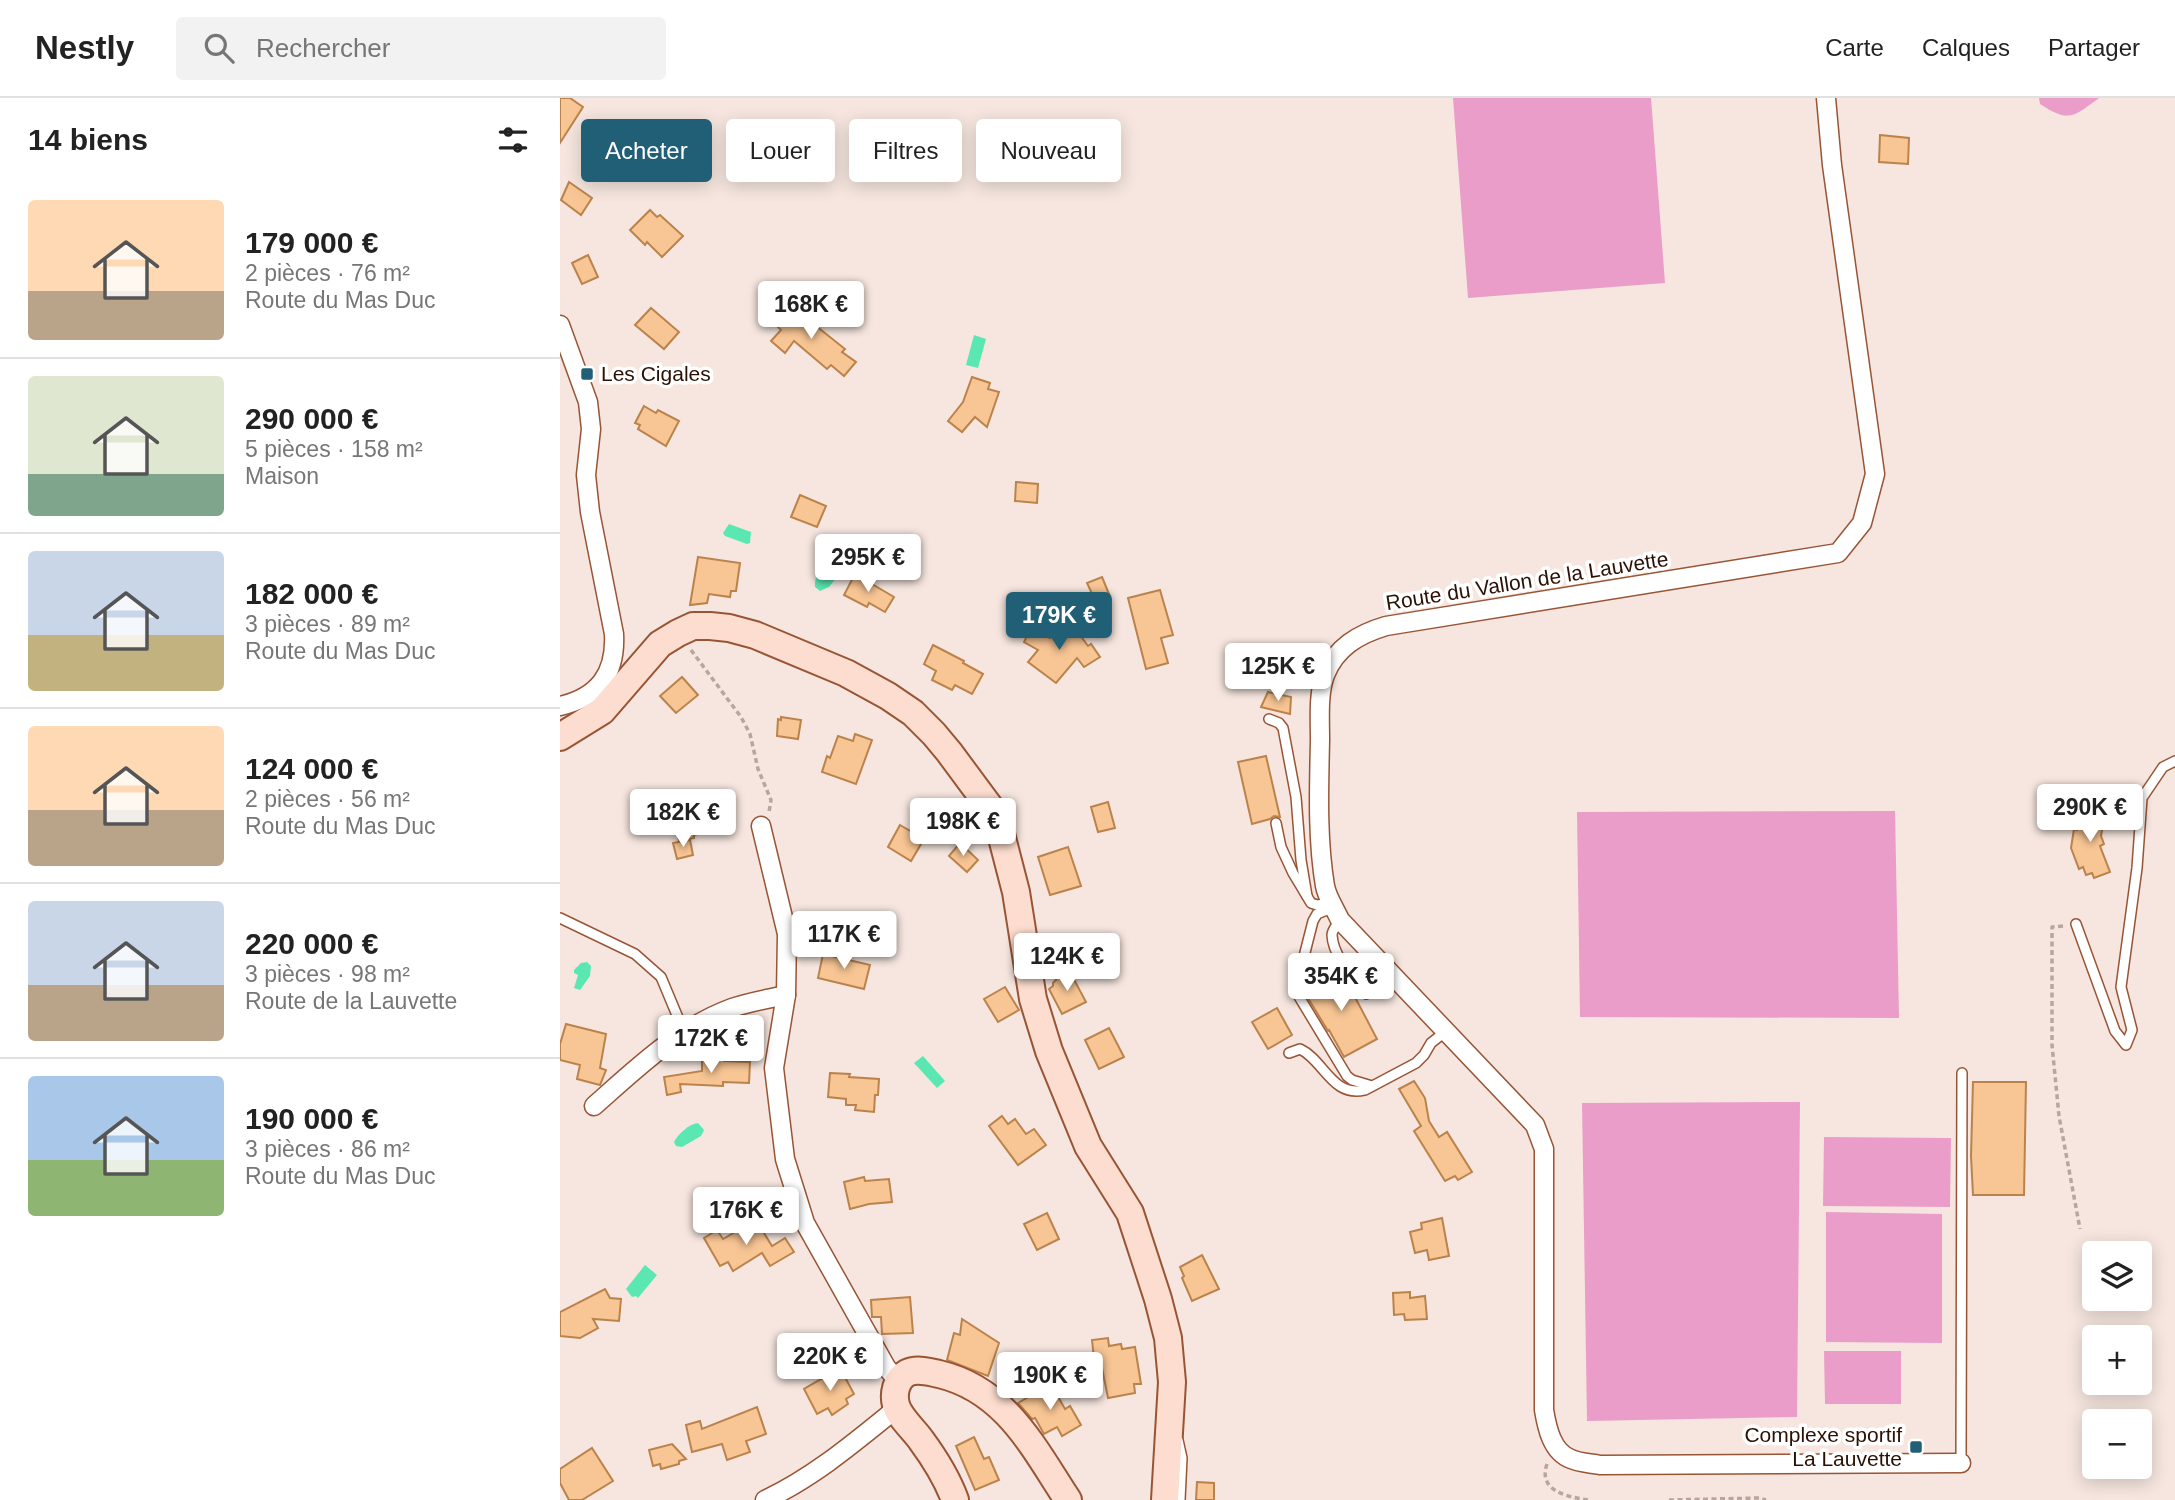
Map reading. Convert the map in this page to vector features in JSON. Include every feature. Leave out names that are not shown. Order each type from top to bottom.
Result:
[{"type":"street","name":"Route du Vallon de la Lauvette","points":[[1556,1447],[1548,1430],[1544,1410],[1544,1149],[1535,1125],[1445,1032],[1335,910],[1326,889],[1322,863],[1320,716],[1325,676],[1344,646],[1366,632],[1386,626],[1839,553],[1862,523],[1875,474],[1832,165],[1826,98]]},
{"type":"street","points":[[560,326],[588,402],[591,429],[586,475],[615,652],[612,666],[597,687],[580,700],[560,706]]},
{"type":"street","points":[[560,737],[602,711],[660,644],[693,626],[729,628],[755,635],[846,673],[913,713],[934,734],[989,806],[1001,834],[1016,892],[1033,999],[1049,1051],[1088,1146],[1130,1213],[1164,1317],[1172,1382],[1165,1500]]},
{"type":"street","points":[[761,825],[787,934],[786,995],[774,1068],[785,1159],[805,1223],[886,1367],[898,1381]]},
{"type":"street","points":[[594,1106],[660,1049],[684,1032],[733,1007],[786,995]]},
{"type":"street","points":[[955,1500],[940,1468],[897,1408],[895,1392],[898,1381],[908,1372],[922,1370],[954,1377],[1006,1410],[1068,1500]]},
{"type":"street","points":[[765,1500],[788,1490],[821,1469],[897,1408]]},
{"type":"street","points":[[1556,1447],[1569,1459],[1600,1465],[1961,1463]]},
{"type":"lane","points":[[1269,719],[1279,723],[1283,729],[1296,797],[1307,896]]},
{"type":"lane","points":[[2076,924],[2115,1031],[2126,1045],[2132,1030],[2121,986],[2137,868],[2142,798],[2163,767],[2175,761]]},
{"type":"lane","points":[[1276,823],[1281,847],[1311,903],[1335,910]]},
{"type":"lane","points":[[1335,910],[1332,936],[1337,950],[1366,994]]},
{"type":"lane","points":[[1335,910],[1317,914],[1313,921],[1299,976],[1298,995],[1347,1076],[1372,1086]]},
{"type":"lane","points":[[560,918],[635,954],[661,976],[684,1032]]},
{"type":"lane","points":[[1289,1053],[1300,1049],[1307,1052],[1331,1080],[1346,1090],[1357,1092],[1416,1063],[1431,1043],[1445,1032]]},
{"type":"lane","points":[[1961,1463],[1962,1073]]},
{"type":"lane","points":[[1170,1435],[1179,1441],[1181,1449],[1180,1500]]},
{"type":"path","points":[[685,642],[741,717],[750,734],[758,769],[771,800],[771,808],[761,825]]},
{"type":"path","points":[[2076,924],[2052,927],[2052,1045],[2059,1116],[2081,1229]]},
{"type":"path","points":[[1556,1447],[1545,1469],[1547,1480],[1555,1492],[1588,1500]]},
{"type":"path","points":[[1669,1500],[1766,1500]]},
{"type":"shaded area","points":[[1453,98],[1651,98],[1665,283],[1468,298]]},
{"type":"shaded area","points":[[2039,98],[2099,98],[2077,113],[2065,115],[2040,104]]},
{"type":"shaded area","points":[[974,335],[986,339],[978,368],[966,365]]},
{"type":"shaded area","points":[[729,524],[751,532],[750,543],[725,536],[723,533]]},
{"type":"shaded area","points":[[828,560],[841,565],[841,572],[829,587],[820,591],[815,587],[815,579]]},
{"type":"shaded area","points":[[1895,811],[1899,1018],[1580,1017],[1577,812]]},
{"type":"shaded area","points":[[587,962],[591,966],[590,976],[580,990],[574,988],[578,975],[574,970],[581,963]]},
{"type":"shaded area","points":[[923,1056],[945,1081],[937,1088],[914,1063]]},
{"type":"shaded area","points":[[1800,1102],[1797,1417],[1587,1421],[1582,1103]]},
{"type":"shaded area","points":[[698,1123],[704,1130],[701,1136],[682,1147],[676,1146],[674,1142],[681,1133]]},
{"type":"shaded area","points":[[1824,1137],[1951,1138],[1950,1207],[1823,1206]]},
{"type":"shaded area","points":[[740,1190],[747,1204],[734,1211],[737,1217],[733,1225],[723,1225],[714,1209],[716,1204]]},
{"type":"shaded area","points":[[1826,1212],[1942,1214],[1942,1343],[1826,1342]]},
{"type":"shaded area","points":[[645,1265],[657,1275],[638,1298],[632,1297],[626,1289]]},
{"type":"shaded area","points":[[1824,1351],[1901,1351],[1901,1404],[1825,1404]]},
{"type":"building","points":[[560,98],[570,98],[583,107],[560,143]]},
{"type":"building","points":[[1880,135],[1909,138],[1908,164],[1879,162]]},
{"type":"building","points":[[569,182],[592,198],[581,215],[561,200]]},
{"type":"building","points":[[650,210],[657,217],[660,215],[683,236],[662,257],[630,230]]},
{"type":"building","points":[[588,255],[598,277],[582,284],[572,263]]},
{"type":"building","points":[[794,304],[808,316],[806,318],[845,349],[842,352],[856,362],[844,376],[831,365],[827,369],[794,341],[785,353],[771,341],[781,330],[776,325]]},
{"type":"building","points":[[651,308],[679,332],[664,349],[635,325]]},
{"type":"building","points":[[972,377],[990,383],[988,389],[999,392],[987,427],[975,417],[962,432],[948,421],[963,402]]},
{"type":"building","points":[[644,406],[679,421],[666,446],[638,429],[640,425],[635,423]]},
{"type":"building","points":[[1016,482],[1038,484],[1037,503],[1015,501]]},
{"type":"building","points":[[800,495],[826,506],[817,527],[791,517]]},
{"type":"building","points":[[698,557],[740,563],[736,591],[731,591],[730,597],[709,594],[707,603],[690,605]]},
{"type":"building","points":[[855,574],[894,597],[885,612],[869,603],[867,607],[844,595]]},
{"type":"building","points":[[1102,577],[1109,594],[1095,600],[1087,583]]},
{"type":"building","points":[[1160,590],[1173,635],[1161,638],[1168,663],[1146,669],[1128,598]]},
{"type":"building","points":[[1072,624],[1100,657],[1084,667],[1077,658],[1056,683],[1028,662],[1038,650],[1024,642],[1031,628],[1050,638]]},
{"type":"building","points":[[933,645],[983,674],[972,694],[955,685],[952,690],[932,680],[936,671],[924,664]]},
{"type":"building","points":[[682,677],[698,695],[676,713],[660,696]]},
{"type":"building","points":[[1268,692],[1291,697],[1290,714],[1261,707]]},
{"type":"building","points":[[781,717],[801,720],[798,739],[777,736],[778,719],[781,720]]},
{"type":"building","points":[[855,734],[872,740],[856,784],[822,772],[838,736],[853,741]]},
{"type":"building","points":[[1266,756],[1280,817],[1274,816],[1252,824],[1238,762]]},
{"type":"building","points":[[1108,802],[1115,828],[1098,832],[1091,807]]},
{"type":"building","points":[[711,803],[717,828],[679,841],[673,815]]},
{"type":"building","points":[[2080,810],[2105,814],[2101,836],[2104,844],[2100,846],[2110,872],[2094,878],[2092,873],[2086,875],[2083,867],[2079,869],[2071,848]]},
{"type":"building","points":[[900,825],[924,839],[911,861],[888,847]]},
{"type":"building","points":[[690,840],[693,855],[677,859],[673,843]]},
{"type":"building","points":[[960,843],[978,860],[967,872],[949,856]]},
{"type":"building","points":[[1068,847],[1081,886],[1050,895],[1038,857]]},
{"type":"building","points":[[823,954],[870,965],[864,989],[818,978]]},
{"type":"building","points":[[1066,969],[1086,1002],[1062,1014],[1049,989]]},
{"type":"building","points":[[1338,969],[1377,1039],[1344,1057],[1308,998],[1311,998],[1305,987]]},
{"type":"building","points":[[1005,987],[1019,1010],[998,1022],[984,999]]},
{"type":"building","points":[[1277,1008],[1292,1035],[1268,1049],[1252,1022]]},
{"type":"building","points":[[566,1024],[606,1034],[600,1068],[606,1070],[600,1085],[577,1079],[580,1065],[560,1060],[560,1044]]},
{"type":"building","points":[[1109,1028],[1124,1057],[1099,1069],[1085,1040]]},
{"type":"building","points":[[702,1058],[750,1062],[749,1083],[723,1082],[723,1086],[680,1084],[681,1092],[667,1095],[664,1077],[702,1071]]},
{"type":"building","points":[[830,1073],[879,1079],[874,1112],[855,1110],[856,1105],[846,1105],[846,1099],[828,1097]]},
{"type":"building","points":[[1414,1081],[1425,1098],[1429,1121],[1439,1137],[1447,1132],[1472,1172],[1458,1180],[1455,1176],[1445,1181],[1414,1131],[1421,1126],[1399,1089]]},
{"type":"building","points":[[1973,1082],[2026,1082],[2024,1195],[1973,1195]]},
{"type":"building","points":[[1002,1116],[1008,1124],[1015,1119],[1026,1134],[1034,1129],[1046,1145],[1018,1165],[989,1126]]},
{"type":"building","points":[[864,1177],[865,1181],[889,1179],[892,1202],[850,1209],[844,1182]]},
{"type":"building","points":[[1047,1213],[1059,1239],[1037,1250],[1024,1224]]},
{"type":"building","points":[[1442,1218],[1449,1256],[1429,1260],[1427,1250],[1415,1253],[1410,1232],[1422,1229],[1421,1223]]},
{"type":"building","points":[[756,1220],[772,1246],[785,1238],[794,1252],[770,1266],[762,1253],[733,1271],[728,1262],[720,1266],[704,1238],[717,1230],[723,1239]]},
{"type":"building","points":[[1202,1255],[1219,1289],[1192,1301],[1180,1267]]},
{"type":"building","points":[[605,1289],[610,1298],[621,1299],[619,1321],[593,1319],[598,1328],[580,1338],[560,1336],[560,1312]]},
{"type":"building","points":[[1410,1292],[1410,1298],[1425,1296],[1427,1319],[1405,1320],[1404,1314],[1394,1315],[1393,1293]]},
{"type":"building","points":[[910,1297],[913,1333],[882,1334],[881,1317],[872,1317],[871,1300]]},
{"type":"building","points":[[962,1319],[999,1343],[988,1376],[947,1360],[954,1333],[960,1335]]},
{"type":"building","points":[[1108,1338],[1109,1346],[1121,1344],[1122,1349],[1135,1347],[1141,1384],[1134,1384],[1135,1393],[1108,1398],[1100,1358],[1094,1359],[1092,1340]]},
{"type":"building","points":[[840,1368],[854,1394],[846,1399],[848,1404],[832,1415],[828,1408],[817,1414],[804,1389]]},
{"type":"building","points":[[1051,1384],[1065,1409],[1070,1406],[1081,1425],[1062,1436],[1057,1427],[1044,1434],[1035,1418],[1032,1419],[1018,1403]]},
{"type":"building","points":[[757,1407],[766,1434],[746,1441],[750,1452],[727,1460],[722,1444],[692,1452],[686,1425],[700,1421],[702,1429]]},
{"type":"building","points":[[974,1437],[984,1459],[989,1457],[999,1480],[975,1490],[956,1446]]},
{"type":"building","points":[[672,1444],[686,1459],[661,1469],[660,1464],[653,1466],[649,1450]]},
{"type":"building","points":[[592,1448],[613,1481],[582,1500],[569,1500],[560,1483],[560,1469]]},
{"type":"building","points":[[1197,1482],[1214,1483],[1214,1500],[1196,1500]]},
{"type":"place","name":"Les Cigales","points":[[587,374]]},
{"type":"place","name":"Complexe sportif La Lauvette","points":[[1916,1447]]}]
